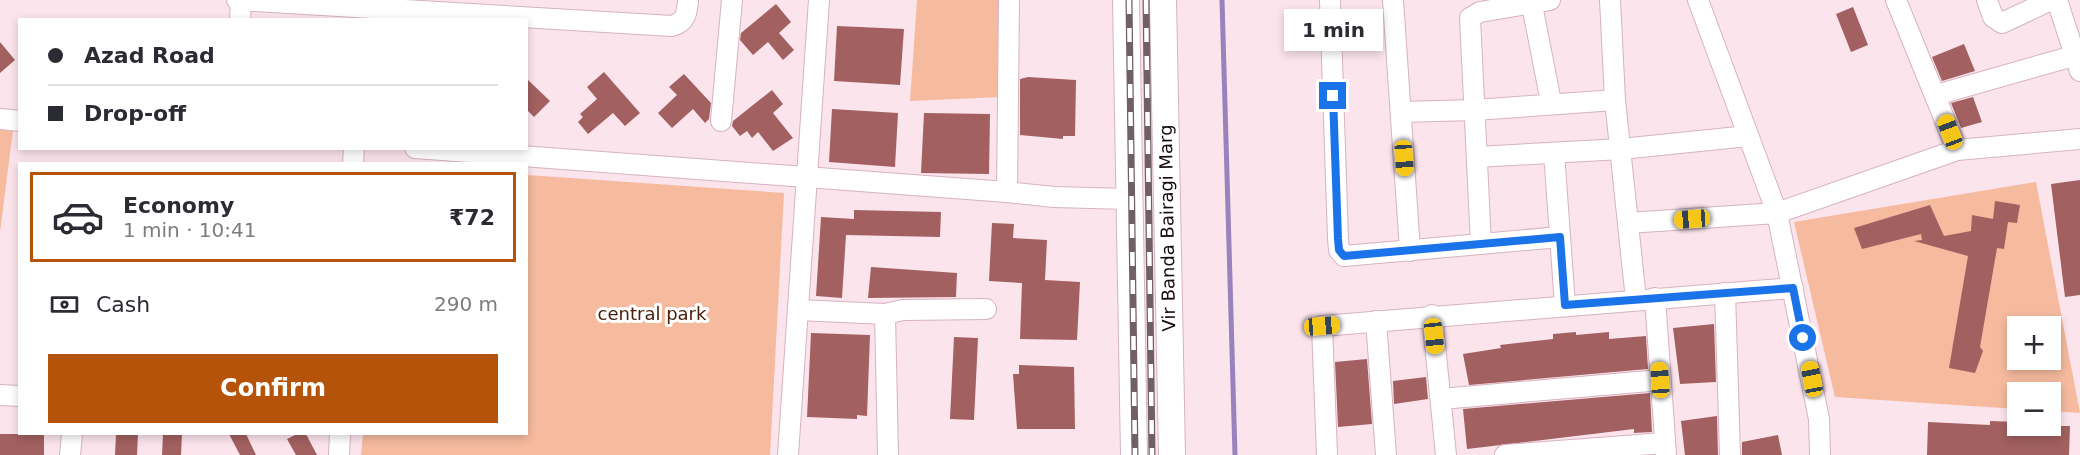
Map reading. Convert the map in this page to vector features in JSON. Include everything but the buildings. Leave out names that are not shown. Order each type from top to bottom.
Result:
[{"type":"main road","name":"Vir Banda Bairagi Marg","points":[[1126,0],[1134,455]]},
{"type":"main road","name":"Vir Banda Bairagi Marg","points":[[1163,0],[1172,455]]},
{"type":"street","points":[[240,18],[239,0],[672,26],[680,24],[687,16],[688,0]]},
{"type":"street","points":[[721,121],[732,0]]},
{"type":"street","points":[[788,455],[819,0]]},
{"type":"street","points":[[1007,192],[1009,0]]},
{"type":"street","points":[[1330,0],[1339,250],[1344,256],[1560,237]]},
{"type":"street","points":[[1393,0],[1410,251]]},
{"type":"street","points":[[1505,455],[1665,449],[1660,380],[1628,223],[1615,99],[1610,0]]},
{"type":"street","points":[[1698,0],[1777,213],[1820,419],[1820,455]]},
{"type":"street","points":[[1896,0],[1957,150]]},
{"type":"street","points":[[1987,0],[1993,17],[2002,23],[2051,0]]},
{"type":"street","points":[[1936,95],[2078,60],[2057,0]]},
{"type":"street","points":[[1481,244],[1470,18],[1480,12],[1537,1],[1551,102]]},
{"type":"street","points":[[1401,112],[1474,110],[1551,102],[1615,99]]},
{"type":"street","points":[[0,119],[18,121]]},
{"type":"street","points":[[1477,157],[1621,149],[1748,136]]},
{"type":"street","points":[[1628,223],[1777,213],[1957,150],[2080,139]]},
{"type":"street","points":[[441,150],[1054,197],[1129,199]]},
{"type":"street","points":[[1554,153],[1565,305]]},
{"type":"street","points":[[1328,455],[1322,326],[1432,315],[1793,288]]},
{"type":"street","points":[[1725,293],[1730,455]]},
{"type":"street","points":[[798,310],[885,315],[903,310],[986,309]]},
{"type":"street","points":[[885,315],[888,455]]},
{"type":"street","points":[[1432,315],[1446,455]]},
{"type":"street","points":[[1376,321],[1386,455]]},
{"type":"street","points":[[1441,399],[1660,380]]},
{"type":"street","points":[[0,395],[18,396]]},
{"type":"street","points":[[70,455],[72,435]]},
{"type":"street","points":[[339,455],[340,435]]},
{"type":"green space","points":[[917,0],[1005,0],[1000,97],[910,101]]},
{"type":"green space","points":[[0,130],[13,130],[0,232]]},
{"type":"green space","name":"central park","points":[[528,175],[784,193],[770,455],[361,455],[363,435],[528,435]]},
{"type":"green space","points":[[2036,182],[2080,413],[2061,412],[2061,382],[2007,382],[2007,408],[1835,397],[1794,222]]},
{"type":"waterway","points":[[1222,0],[1235,455]]},
{"type":"railway","points":[[1129,0],[1135,455]]},
{"type":"railway","points":[[1146,0],[1152,455]]},
{"type":"route","points":[[1333,96],[1338,239],[1339,250],[1344,256],[1560,237],[1565,305],[1793,288],[1803,338]]}]
